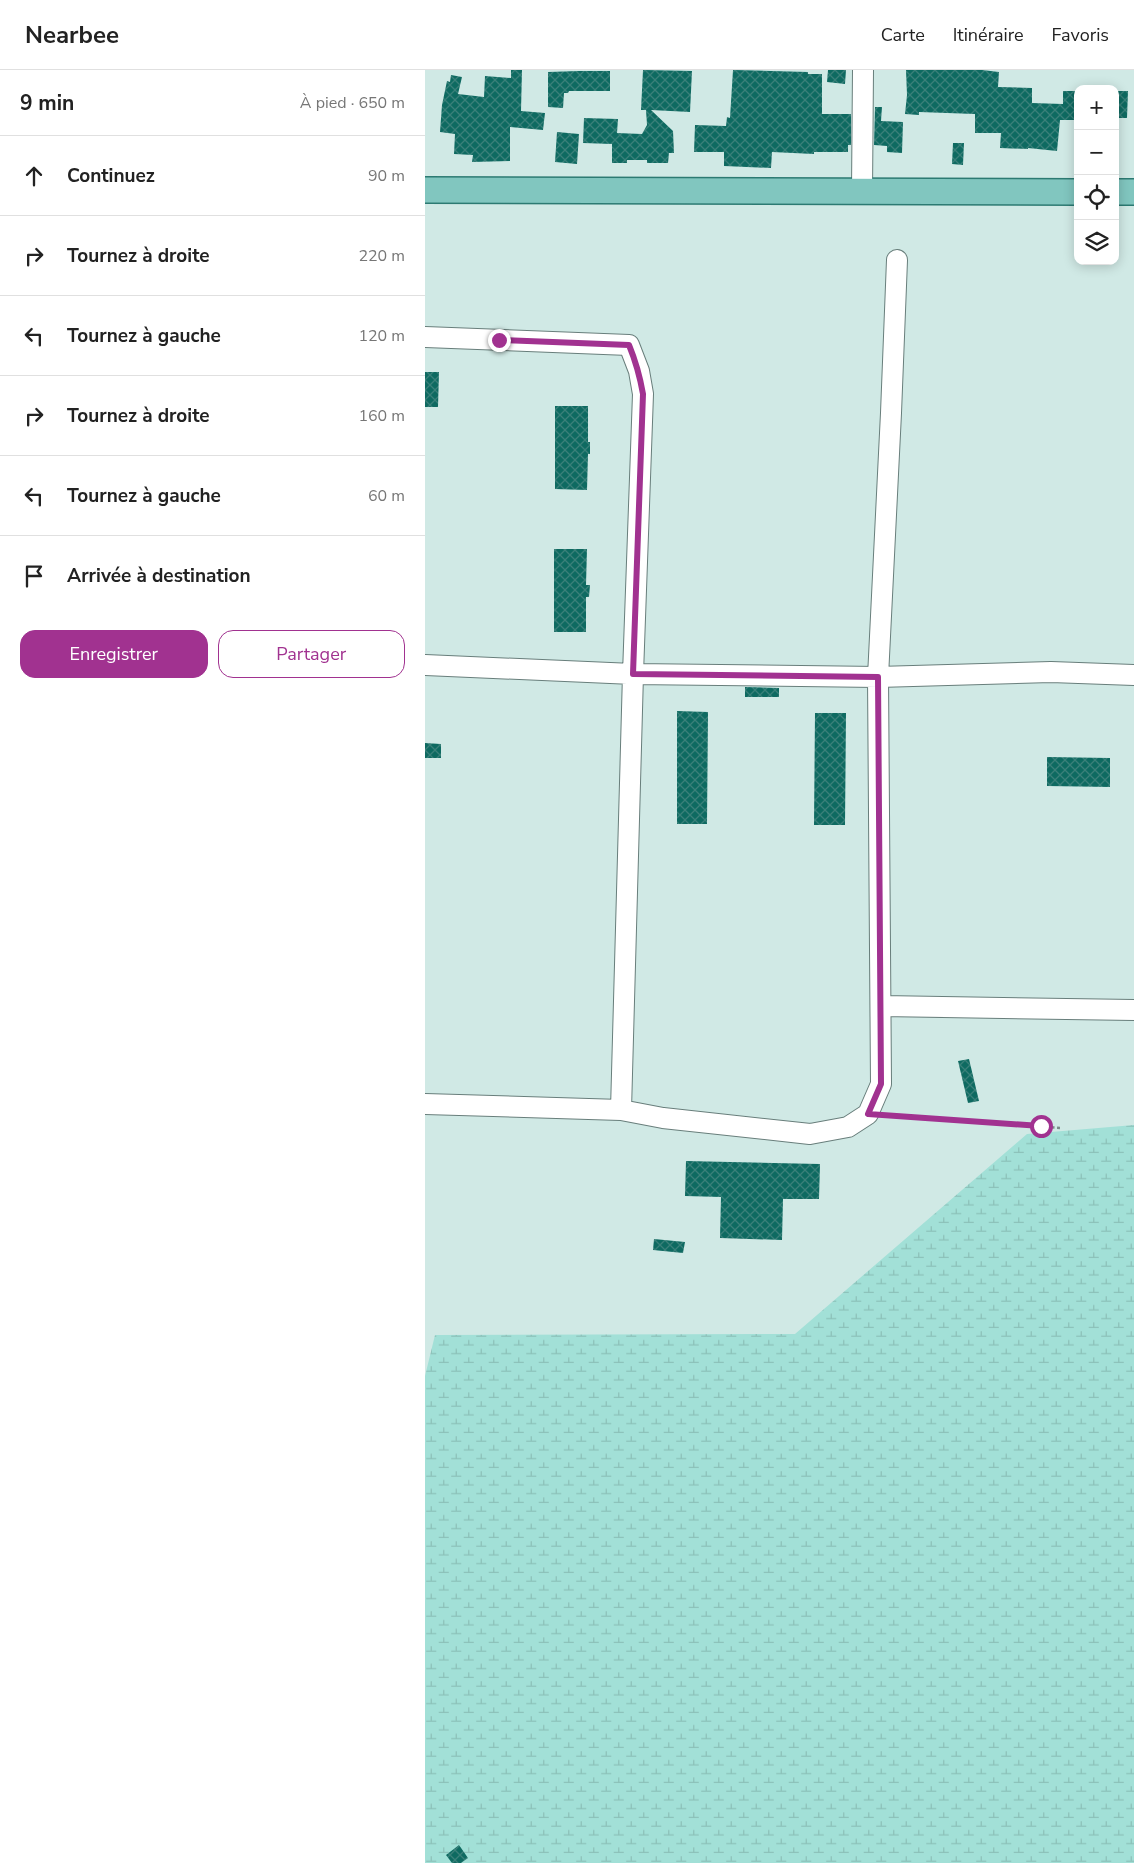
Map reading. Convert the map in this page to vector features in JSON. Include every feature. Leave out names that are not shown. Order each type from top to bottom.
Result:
[{"type":"main road","points":[[425,190],[1074,192]]},
{"type":"main road","points":[[1119,192],[1134,192]]},
{"type":"street","points":[[862,191],[863,70]]},
{"type":"street","points":[[425,1104],[621,1110],[663,1118],[811,1134],[848,1126],[868,1114],[881,1084],[882,1006],[878,677],[897,260]]},
{"type":"street","points":[[425,337],[629,345],[639,371],[643,394],[621,1110]]},
{"type":"street","points":[[425,665],[633,674],[878,677],[1051,672],[1134,675]]},
{"type":"street","points":[[882,1006],[1134,1010]]},
{"type":"path","points":[[868,1114],[1060,1128]]},
{"type":"green space","points":[[1134,1125],[1134,1863],[425,1863],[425,1376],[435,1335],[795,1334],[1027,1134]]},
{"type":"building","points":[[511,70],[522,70],[521,111],[545,113],[543,130],[510,127],[510,161],[472,162],[473,155],[454,154],[455,134],[440,132],[442,105],[447,81],[450,82],[451,75],[462,77],[458,94],[484,97],[485,76],[511,78]]},
{"type":"building","points":[[643,70],[692,71],[690,112],[651,110],[673,131],[674,153],[669,153],[668,163],[647,163],[647,160],[627,160],[627,163],[612,163],[612,144],[583,143],[584,118],[618,119],[617,133],[642,134],[647,125],[646,110],[641,110]]},
{"type":"building","points":[[733,70],[822,74],[822,114],[851,114],[851,145],[848,145],[848,152],[814,152],[814,154],[772,152],[771,168],[724,166],[724,152],[694,152],[695,125],[726,126],[727,117],[730,118]]},
{"type":"building","points":[[828,70],[846,70],[845,84],[827,82]]},
{"type":"building","points":[[906,70],[982,70],[999,72],[998,87],[1032,88],[1032,103],[1063,104],[1063,91],[1074,91],[1074,120],[1060,120],[1057,151],[1000,148],[1001,133],[975,133],[975,114],[919,112],[919,115],[905,114],[907,95]]},
{"type":"building","points":[[610,71],[610,91],[569,91],[564,93],[563,108],[548,107],[548,72]]},
{"type":"building","points":[[1119,91],[1128,91],[1127,118],[1119,118]]},
{"type":"building","points":[[875,107],[882,107],[881,121],[903,122],[902,153],[887,152],[887,146],[874,145]]},
{"type":"building","points":[[557,132],[579,134],[577,164],[555,162]]},
{"type":"building","points":[[953,143],[964,143],[963,165],[952,164]]},
{"type":"building","points":[[425,372],[439,372],[438,407],[425,407]]},
{"type":"building","points":[[555,406],[588,406],[590,454],[588,454],[587,490],[555,489]]},
{"type":"building","points":[[554,549],[587,549],[586,585],[590,585],[589,597],[586,597],[586,632],[554,632]]},
{"type":"building","points":[[745,687],[779,688],[779,697],[745,697]]},
{"type":"building","points":[[677,711],[708,712],[707,824],[677,824]]},
{"type":"building","points":[[815,713],[846,713],[845,825],[814,825]]},
{"type":"building","points":[[425,743],[441,744],[441,758],[425,758]]},
{"type":"building","points":[[1047,757],[1110,758],[1110,787],[1047,786]]},
{"type":"building","points":[[969,1059],[979,1101],[968,1103],[958,1061]]},
{"type":"building","points":[[686,1161],[820,1164],[819,1199],[783,1199],[782,1240],[720,1238],[721,1197],[685,1196]]},
{"type":"building","points":[[654,1239],[685,1242],[683,1253],[653,1250]]},
{"type":"building","points":[[459,1845],[468,1858],[461,1863],[452,1863],[446,1855]]},
{"type":"route","points":[[499,340],[629,345],[639,371],[643,394],[633,674],[878,677],[881,1084],[868,1114],[1041,1126]]}]
